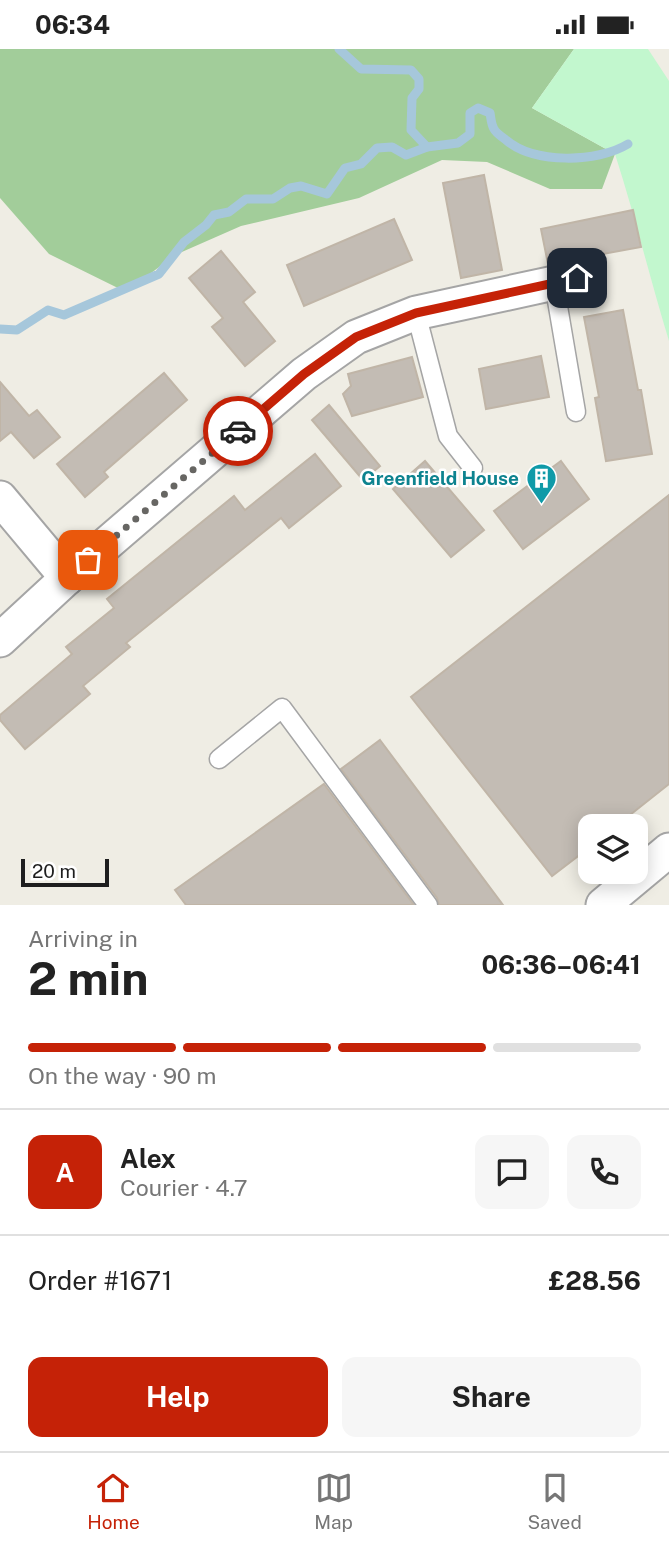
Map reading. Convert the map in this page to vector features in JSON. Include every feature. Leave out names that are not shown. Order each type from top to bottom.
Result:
[{"type":"street","points":[[0,640],[67,578],[304,374],[356,337],[416,313],[566,280]]},
{"type":"street","points":[[0,498],[67,578]]},
{"type":"street","points":[[603,905],[669,851]]},
{"type":"lane","points":[[566,280],[576,412]]},
{"type":"lane","points":[[416,313],[449,436],[473,468]]},
{"type":"lane","points":[[219,759],[282,708],[428,905]]},
{"type":"green space","points":[[0,49],[574,49],[532,108],[615,154],[602,189],[550,189],[487,162],[442,160],[359,198],[241,226],[175,255],[126,292],[49,254],[0,198]]},
{"type":"green space","points":[[574,49],[648,49],[669,81],[669,341],[615,154],[532,108]]},
{"type":"building","points":[[484,175],[502,270],[461,278],[443,183]]},
{"type":"building","points":[[633,210],[641,247],[548,264],[541,229]]},
{"type":"building","points":[[394,219],[412,260],[304,306],[287,265]]},
{"type":"building","points":[[221,251],[255,292],[243,302],[275,341],[245,366],[212,327],[223,318],[189,278]]},
{"type":"building","points":[[623,310],[652,454],[606,461],[595,398],[599,397],[584,317]]},
{"type":"building","points":[[541,356],[549,397],[486,409],[479,369]]},
{"type":"building","points":[[412,357],[423,397],[352,416],[343,394],[351,386],[348,374]]},
{"type":"building","points":[[164,373],[187,400],[104,472],[108,477],[85,497],[57,464]]},
{"type":"building","points":[[0,382],[29,416],[37,410],[60,437],[34,458],[11,432],[0,441]]},
{"type":"building","points":[[329,405],[380,466],[363,480],[312,420]]},
{"type":"building","points":[[315,454],[341,486],[289,528],[281,518],[126,643],[130,647],[83,686],[90,694],[25,749],[0,720],[0,715],[72,654],[66,647],[114,608],[107,599],[234,496],[245,510]]},
{"type":"building","points":[[425,461],[484,530],[451,557],[393,489]]},
{"type":"building","name":"Greenfield House","points":[[561,461],[589,499],[523,549],[494,511]]},
{"type":"building","points":[[669,495],[669,784],[631,814],[578,814],[578,856],[552,876],[411,697]]},
{"type":"building","points":[[380,740],[503,905],[439,905],[437,898],[341,769]]},
{"type":"building","points":[[324,784],[414,905],[186,905],[175,890]]},
{"type":"waterway","points":[[339,49],[361,69],[411,70],[419,79],[419,89],[412,98],[411,130],[427,147]]},
{"type":"waterway","points":[[0,329],[17,330],[48,310],[64,315],[159,274],[184,242],[214,215],[229,212],[246,199],[273,199],[290,188],[301,186],[327,194],[345,168],[361,164],[377,148],[392,147],[406,155],[427,147],[458,143],[470,134],[470,113],[478,108],[490,113],[493,127],[499,135],[518,148],[549,157],[600,155],[628,144]]},
{"type":"way so far","points":[[88,560],[238,431]]},
{"type":"place","name":"Greenfield House","points":[[542,505]]},
{"type":"route","points":[[238,431],[304,374],[356,337],[416,313],[577,278]]}]
